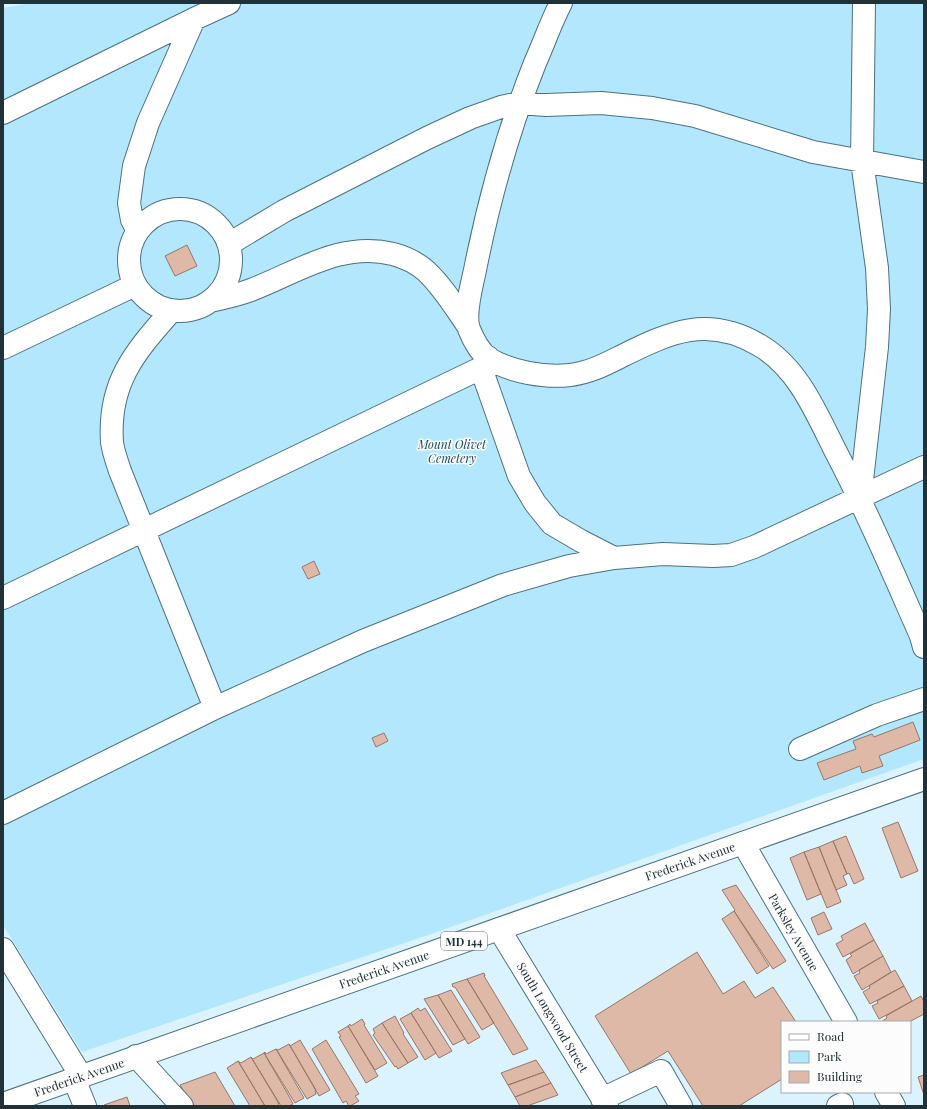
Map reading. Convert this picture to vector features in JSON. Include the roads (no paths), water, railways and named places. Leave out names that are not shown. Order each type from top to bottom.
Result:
[{"type":"main road","points":[[3,113],[229,3]]},
{"type":"main road","points":[[468,326],[468,304],[501,160],[519,103],[561,3]]},
{"type":"main road","points":[[860,498],[877,347],[879,309],[878,268],[862,161],[864,3]]},
{"type":"main road","points":[[138,231],[132,220],[130,203],[134,166],[148,123],[194,19]]},
{"type":"main road","points":[[229,244],[284,211],[427,138],[470,118],[501,107],[519,103],[546,105],[601,103],[652,108],[695,116],[813,152],[924,172]]},
{"type":"main road","points":[[180,209],[195,211],[210,218],[222,230],[229,244],[231,260],[229,276],[221,290],[210,301],[198,308],[172,310],[157,306],[145,297],[135,285],[130,271],[129,257],[132,244],[138,231],[150,219],[164,212],[180,209]]},
{"type":"main road","points":[[210,301],[230,297],[251,290],[335,255],[361,250],[385,252],[403,257],[425,269],[444,290],[468,326],[478,347],[485,363],[519,476],[534,503],[552,524],[614,558]]},
{"type":"main road","points":[[3,348],[135,285]]},
{"type":"main road","points":[[172,310],[130,361],[118,385],[112,415],[112,443],[120,471],[215,708]]},
{"type":"main road","points":[[3,598],[485,363],[541,375],[571,375],[599,368],[670,334],[690,330],[712,329],[739,335],[760,346],[781,361],[799,383],[813,406],[860,498],[921,636],[924,647]]},
{"type":"main road","points":[[3,813],[215,708],[363,641],[503,585],[569,566],[614,558],[663,554],[713,556],[731,555],[754,547],[924,467]]},
{"type":"main road","points":[[800,749],[922,693]]},
{"type":"main road","name":"Frederick Avenue","points":[[3,1104],[26,1101],[77,1077],[924,779]]},
{"type":"main road","name":"Parksley Avenue","points":[[743,842],[845,1021]]},
{"type":"main road","name":"South Longwood Street","points":[[499,929],[605,1102]]},
{"type":"main road","points":[[3,949],[77,1077],[85,1106]]},
{"type":"main road","points":[[136,1056],[182,1106]]},
{"type":"main road","points":[[605,1102],[661,1072],[682,1106]]},
{"type":"main road","points":[[887,1093],[894,1106]]},
{"type":"park label","name":"Mount Olivet Cemetery","points":[[452,451]]}]
